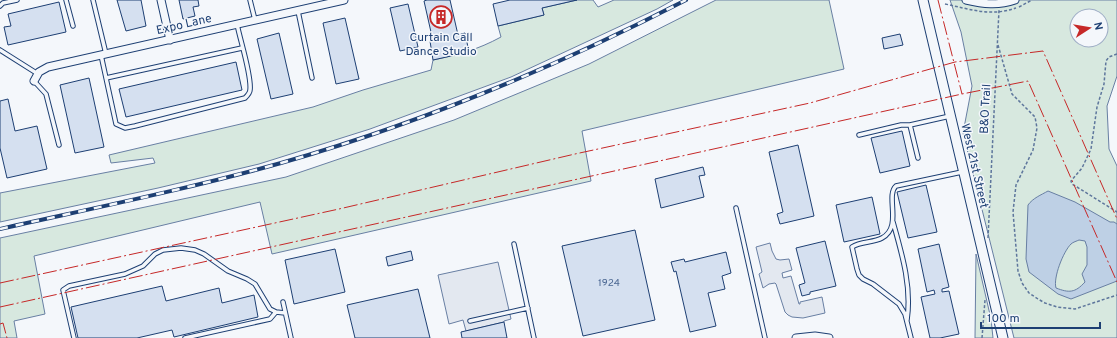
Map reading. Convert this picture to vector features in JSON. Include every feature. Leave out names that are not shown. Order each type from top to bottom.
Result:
[{"type":"street","points":[[161,0],[170,40]]},
{"type":"street","name":"Expo Lane","points":[[38,74],[48,67],[298,11],[328,2],[344,0]]},
{"type":"street","name":"West 21st Street","points":[[923,0],[1003,338]]},
{"type":"street","points":[[966,0],[983,4],[1000,4],[1015,0]]},
{"type":"street","points":[[34,81],[38,74]]},
{"type":"street","points":[[797,338],[815,336],[829,338]]},
{"type":"lane","points":[[0,6],[3,3],[17,0]]},
{"type":"lane","points":[[66,0],[73,26]]},
{"type":"lane","points":[[92,0],[104,55],[106,78],[116,124],[125,128],[245,98],[250,92],[250,82],[237,24]]},
{"type":"lane","points":[[250,0],[255,20]]},
{"type":"lane","points":[[298,11],[312,78]]},
{"type":"lane","points":[[106,78],[242,48]]},
{"type":"lane","points":[[0,50],[38,74]]},
{"type":"lane","points":[[34,81],[46,94],[59,145]]},
{"type":"lane","points":[[859,135],[901,125],[910,125],[950,116]]},
{"type":"lane","points":[[910,125],[918,158]]},
{"type":"lane","points":[[911,338],[905,314],[899,304],[873,284],[863,279],[860,275],[852,251],[852,246],[883,238],[892,228],[892,193],[893,188],[896,186],[963,172]]},
{"type":"lane","points":[[736,208],[765,338]]},
{"type":"lane","points":[[893,221],[908,286],[909,306],[907,322]]},
{"type":"lane","points":[[514,244],[534,338]]},
{"type":"lane","points":[[74,338],[63,290],[69,286],[125,274],[143,266],[155,254],[171,249],[181,248],[195,250],[204,254],[228,271],[255,284],[270,309],[276,312],[285,313]]},
{"type":"lane","points":[[283,302],[291,338]]},
{"type":"lane","points":[[470,321],[528,308]]},
{"type":"lane","points":[[185,338],[270,319],[276,312]]},
{"type":"path","name":"B&O Trail","points":[[988,241],[1000,4]]},
{"type":"path","points":[[998,45],[1012,94],[1035,117],[1037,128],[1034,150],[1016,184],[1014,212],[1018,271],[1022,283],[1029,292],[1045,303],[1070,310],[1117,295]]},
{"type":"path","points":[[1117,54],[1109,57],[1106,61],[1104,84],[1097,107],[1091,149],[1082,168],[1071,181],[1072,184],[1117,212]]},
{"type":"path","points":[[982,338],[985,294]]},
{"type":"shaded area","points":[[577,0],[593,0],[598,7],[614,0],[673,0],[657,9],[511,77],[370,129],[259,164],[158,188],[0,222],[0,193],[155,163],[153,158],[111,163],[109,155],[313,107],[363,90],[431,70],[433,60],[468,51],[501,37],[498,26],[544,15],[542,8]]},
{"type":"shaded area","points":[[716,0],[829,0],[844,69],[582,131],[591,181],[272,254],[260,202],[34,256],[45,314],[14,321],[17,338],[0,338],[0,238],[286,177],[454,120],[589,64]]},
{"type":"shaded area","points":[[950,0],[1117,0],[1117,76],[1107,106],[1109,149],[1117,166],[1117,338],[1014,338],[963,133],[972,86],[961,32]]},
{"type":"shaded area","points":[[770,243],[776,259],[789,259],[792,270],[782,273],[783,278],[791,276],[799,304],[800,302],[822,297],[825,313],[803,318],[792,317],[785,312],[775,283],[769,284],[763,288],[759,274],[762,272],[756,247]]},
{"type":"shaded area","points":[[976,254],[991,319],[993,338],[975,338]]},
{"type":"shaded area","points":[[498,262],[511,319],[466,331],[463,320],[449,324],[438,275]]},
{"type":"water","points":[[1048,191],[1075,202],[1110,222],[1117,224],[1117,281],[1071,299],[1058,294],[1029,272],[1026,259],[1028,205]],"holes":[[[1079,240],[1085,241],[1087,247],[1087,265],[1082,274],[1085,282],[1072,291],[1065,291],[1056,288],[1055,284],[1057,272],[1068,248],[1072,243]]]},
{"type":"building","points":[[117,0],[141,0],[146,26],[126,31]]},
{"type":"building","points":[[179,0],[198,0],[199,6],[193,7],[195,16],[183,19]]},
{"type":"building","name":"Curtain Call Dance Studio","points":[[450,0],[458,35],[465,33],[469,52],[433,60],[430,41],[433,41],[424,1]]},
{"type":"building","points":[[510,0],[577,0],[542,8],[544,15],[498,26],[493,4]]},
{"type":"building","points":[[59,2],[66,32],[8,45],[4,27],[11,26],[8,14]]},
{"type":"building","points":[[408,4],[418,47],[400,51],[390,8]]},
{"type":"building","points":[[345,18],[359,79],[336,84],[323,23]]},
{"type":"building","points":[[279,33],[293,94],[271,99],[257,39]]},
{"type":"building","points":[[900,34],[903,45],[884,49],[882,38]]},
{"type":"building","points":[[236,62],[242,90],[126,117],[119,89]]},
{"type":"building","points":[[89,78],[104,147],[75,153],[60,85]]},
{"type":"building","points":[[8,99],[15,131],[37,126],[47,169],[7,178],[0,148],[0,101]]},
{"type":"building","points":[[902,131],[910,166],[880,173],[871,138]]},
{"type":"building","points":[[798,145],[814,216],[780,224],[777,214],[783,212],[769,152]]},
{"type":"building","points":[[703,167],[705,175],[699,176],[704,197],[661,208],[655,179]]},
{"type":"building","points":[[926,185],[937,232],[908,238],[897,192]]},
{"type":"building","points":[[872,197],[880,234],[844,242],[836,205]]},
{"type":"building","points":[[635,230],[655,320],[583,336],[562,246]]},
{"type":"building","points":[[825,241],[836,286],[810,292],[810,294],[802,296],[799,285],[805,283],[796,248]]},
{"type":"building","points":[[939,244],[949,287],[942,289],[942,292],[949,291],[959,334],[940,338],[930,338],[921,297],[935,294],[934,290],[927,292],[918,249]]},
{"type":"building","points":[[335,249],[345,292],[294,304],[285,260]]},
{"type":"building","points":[[411,251],[413,260],[388,266],[386,257]]},
{"type":"building","points":[[726,252],[731,273],[722,276],[725,289],[708,293],[716,326],[690,332],[676,271],[674,272],[671,262],[684,259],[685,262]]},
{"type":"building","points":[[162,286],[166,301],[219,288],[222,303],[254,295],[258,317],[174,337],[172,330],[137,338],[78,338],[71,307]]},
{"type":"building","points":[[418,289],[430,338],[355,338],[347,305]]},
{"type":"building","points":[[504,322],[507,338],[462,338],[461,332]]},
{"type":"railway","points":[[0,229],[211,181],[281,163],[385,130],[436,112],[538,70],[637,25],[686,0]]},
{"type":"power","points":[[938,0],[962,94]]},
{"type":"power","points":[[0,283],[339,209],[575,154],[810,103],[955,62],[1043,51],[1117,219]]},
{"type":"power","points":[[0,307],[962,94],[1028,81],[1117,282]]},
{"type":"power","points":[[0,324],[3,323],[7,338]]},
{"type":"place","name":"Curtain Call Dance Studio","points":[[441,17]]}]
